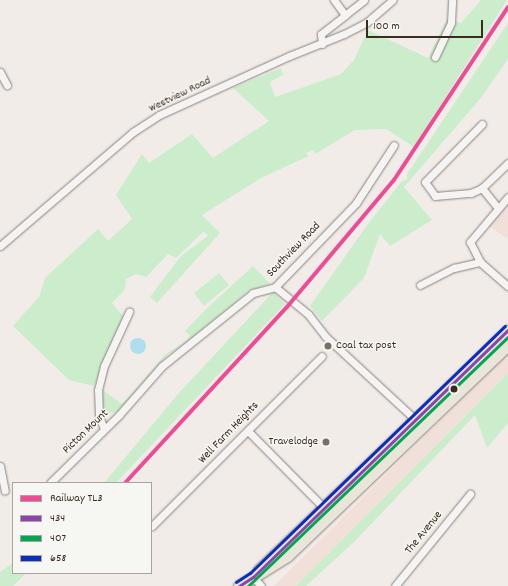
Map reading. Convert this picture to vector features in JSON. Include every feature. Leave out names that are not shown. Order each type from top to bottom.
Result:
[{"type":"highway","points":[[328,512],[415,420],[508,330]]},
{"type":"highway","points":[[239,586],[253,577],[424,428],[508,345]]},
{"type":"street","points":[[334,0],[345,15]]},
{"type":"street","points":[[322,44],[321,34],[364,0]]},
{"type":"street","name":"Westview Road","points":[[0,246],[124,140],[159,115],[322,44],[366,23],[392,0]]},
{"type":"street","points":[[435,57],[451,22],[452,0]]},
{"type":"street","points":[[0,72],[7,85]]},
{"type":"street","points":[[482,124],[425,182],[435,196],[471,193],[482,188],[508,163]]},
{"type":"street","name":"Southview Road","points":[[136,396],[162,366],[253,293],[275,287],[356,203],[394,145]]},
{"type":"street","points":[[482,188],[498,208]]},
{"type":"street","points":[[508,197],[470,242],[480,262],[508,286]]},
{"type":"street","points":[[420,285],[454,268],[480,262]]},
{"type":"street","points":[[275,287],[308,314],[324,336],[424,428]]},
{"type":"street","points":[[104,429],[99,416],[98,390],[104,366],[129,312]]},
{"type":"street","name":"Well Farm Heights","points":[[152,526],[322,356]]},
{"type":"street","name":"Picton Mount","points":[[51,482],[136,396]]},
{"type":"street","points":[[248,431],[328,512]]},
{"type":"street","points":[[0,466],[5,490]]},
{"type":"street","name":"The Avenue","points":[[395,586],[470,494]]},
{"type":"street","points":[[253,577],[262,586]]},
{"type":"shaded area","points":[[508,206],[508,239],[489,226]]},
{"type":"shaded area","points":[[508,353],[508,373],[296,586],[274,586]]},
{"type":"green space","points":[[481,0],[507,0],[414,147],[386,129],[355,130],[315,154],[313,150],[306,153],[309,156],[263,177],[202,215],[220,233],[157,303],[150,297],[182,255],[208,236],[206,233],[203,232],[176,258],[168,254],[146,277],[136,274],[126,279],[125,289],[112,303],[123,316],[94,386],[69,380],[13,326],[39,297],[45,278],[98,229],[108,241],[132,219],[116,195],[142,154],[149,163],[192,134],[213,158],[269,121],[233,88],[281,68],[283,75],[270,82],[275,97],[341,74],[354,60],[368,30],[428,58],[447,19],[461,23]]},
{"type":"green space","points":[[508,23],[508,59],[480,99],[404,187],[432,220],[390,246],[380,234],[364,278],[322,321],[310,306],[368,224],[402,181],[407,180],[407,174]]},
{"type":"green space","points":[[253,266],[270,284],[248,291],[197,334],[165,357],[118,411],[103,415],[103,390],[122,404],[165,355],[187,340],[190,336],[185,331],[205,310]]},
{"type":"green space","points":[[219,273],[229,285],[204,306],[194,293]]},
{"type":"green space","points":[[273,292],[285,304],[117,482],[105,482],[178,394]]},
{"type":"green space","points":[[508,373],[508,423],[487,448],[475,415],[355,541],[306,586],[296,586]]},
{"type":"green space","points":[[12,564],[12,574],[25,574],[13,586],[0,586],[0,572]]},
{"type":"water","points":[[138,338],[145,343],[146,346],[141,353],[138,354],[131,349],[130,346],[135,339]]},
{"type":"rail line","name":"TL3","points":[[126,482],[287,307],[394,180],[508,7]]},
{"type":"transit line","name":"658","points":[[236,582],[250,573],[505,326]]},
{"type":"transit line","name":"434","points":[[239,586],[253,577],[508,330]]},
{"type":"transit line","name":"407","points":[[248,586],[508,337]]},
{"type":"place","name":"Coal tax post","points":[[328,346]]},
{"type":"place","name":"Travelodge","points":[[326,442]]}]
